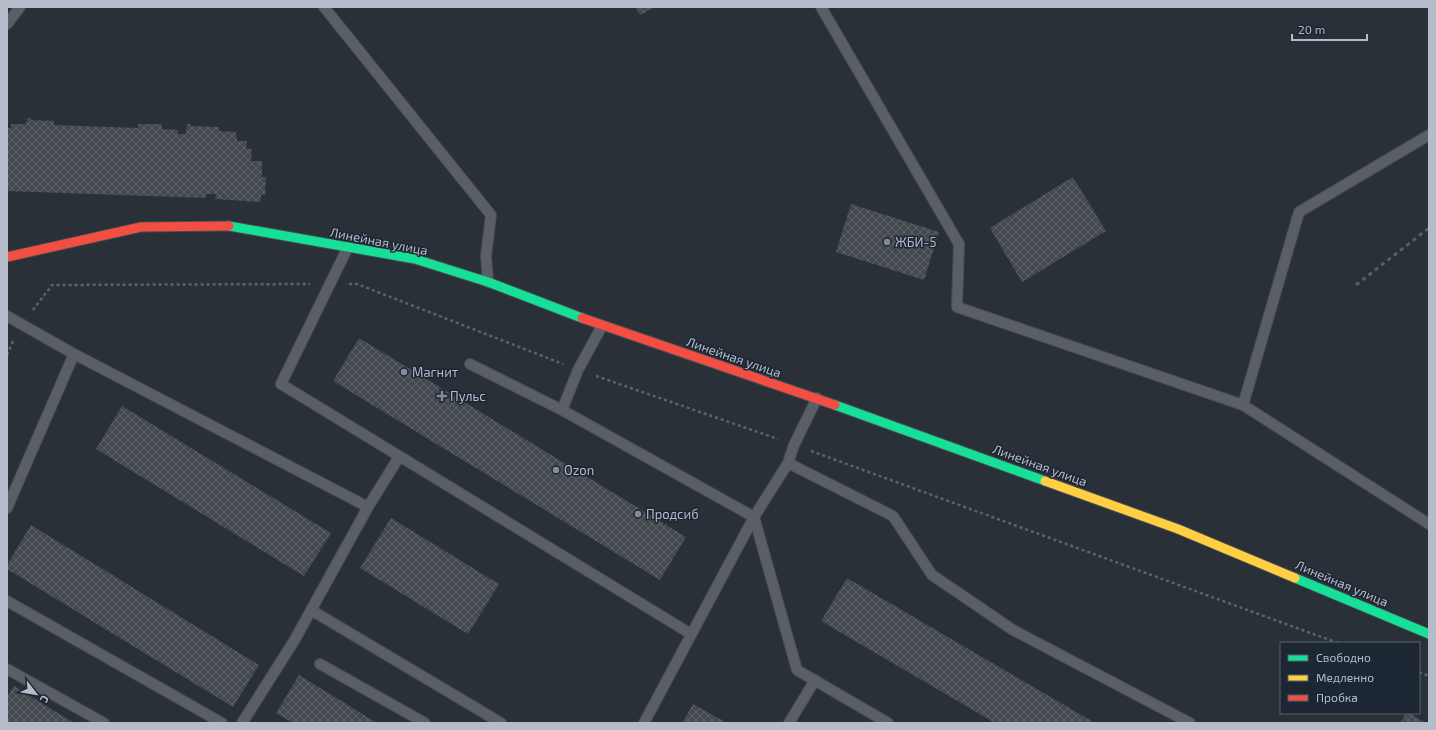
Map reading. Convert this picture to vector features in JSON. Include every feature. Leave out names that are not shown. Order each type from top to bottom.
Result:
[{"type":"main road","name":"Линейная улица","points":[[7,257],[141,227],[228,226],[415,259],[488,282],[602,326],[817,398],[1178,529],[1429,634]]},
{"type":"lane","points":[[7,24],[20,7]]},
{"type":"lane","points":[[324,7],[490,215],[486,256],[488,282]]},
{"type":"lane","points":[[821,7],[959,244],[957,307],[1243,405],[1429,524]]},
{"type":"lane","points":[[1243,405],[1299,212],[1429,135]]},
{"type":"lane","points":[[348,247],[281,384],[691,634]]},
{"type":"lane","points":[[7,316],[74,354],[368,507]]},
{"type":"lane","points":[[562,410],[578,370],[602,326]]},
{"type":"lane","points":[[7,508],[74,354]]},
{"type":"lane","points":[[470,364],[562,410],[754,517],[797,670],[888,723]]},
{"type":"lane","points":[[644,723],[754,517],[788,463],[794,444],[817,398]]},
{"type":"lane","points":[[242,723],[294,641],[368,507],[399,457]]},
{"type":"lane","points":[[788,463],[893,516],[932,575],[1013,630],[1190,723]]},
{"type":"lane","points":[[7,601],[222,723]]},
{"type":"lane","points":[[311,610],[497,721]]},
{"type":"lane","points":[[320,664],[425,723]]},
{"type":"lane","points":[[7,669],[104,723]]},
{"type":"lane","points":[[789,723],[815,680]]},
{"type":"lane","points":[[484,723],[497,721]]},
{"type":"path","points":[[7,355],[22,324],[52,285],[357,284],[578,370],[794,444],[1335,642]]},
{"type":"building","points":[[635,7],[655,7],[640,15]]},
{"type":"building","points":[[27,118],[31,118],[31,120],[54,121],[54,125],[138,128],[138,124],[162,124],[162,129],[178,130],[178,134],[186,134],[187,124],[191,124],[191,126],[219,127],[219,131],[236,132],[237,141],[247,141],[246,149],[252,149],[251,161],[262,161],[262,177],[266,177],[265,195],[261,195],[261,202],[215,199],[216,194],[206,194],[205,198],[7,191],[7,128],[11,128],[11,124],[26,124]]},
{"type":"building","points":[[1073,177],[1106,231],[1022,282],[990,228]]},
{"type":"building","name":"ЖБИ-5","points":[[851,204],[939,232],[924,280],[836,252]]},
{"type":"building","points":[[359,338],[686,537],[660,580],[333,381]]},
{"type":"building","points":[[122,406],[331,533],[304,576],[96,449]]},
{"type":"building","points":[[391,518],[499,584],[468,634],[360,568]]},
{"type":"building","points":[[31,525],[259,665],[233,707],[7,569],[7,565]]},
{"type":"building","points":[[847,578],[1095,723],[995,723],[821,621]]},
{"type":"building","points":[[299,675],[377,723],[293,723],[276,713]]},
{"type":"building","points":[[14,686],[74,723],[7,723],[7,697]]},
{"type":"building","points":[[693,704],[727,723],[682,723]]},
{"type":"building","points":[[1405,714],[1411,714],[1426,723],[1400,723]]},
{"type":"railway","points":[[1356,285],[1429,228]]},
{"type":"traffic: fast","points":[[229,226],[415,259],[488,282],[582,318]]},
{"type":"traffic: fast","points":[[835,405],[1045,481]]},
{"type":"traffic: fast","points":[[1295,578],[1429,634]]},
{"type":"traffic: slow","points":[[1045,481],[1178,529],[1295,578]]},
{"type":"traffic: jam","points":[[7,257],[141,227],[229,226]]},
{"type":"traffic: jam","points":[[582,318],[835,405]]},
{"type":"place","name":"ЖБИ-5","points":[[887,242]]},
{"type":"place","name":"Магнит","points":[[404,372]]},
{"type":"place","name":"Пульс","points":[[442,396]]},
{"type":"place","name":"Ozon","points":[[556,470]]},
{"type":"place","name":"Продсиб","points":[[638,514]]}]
